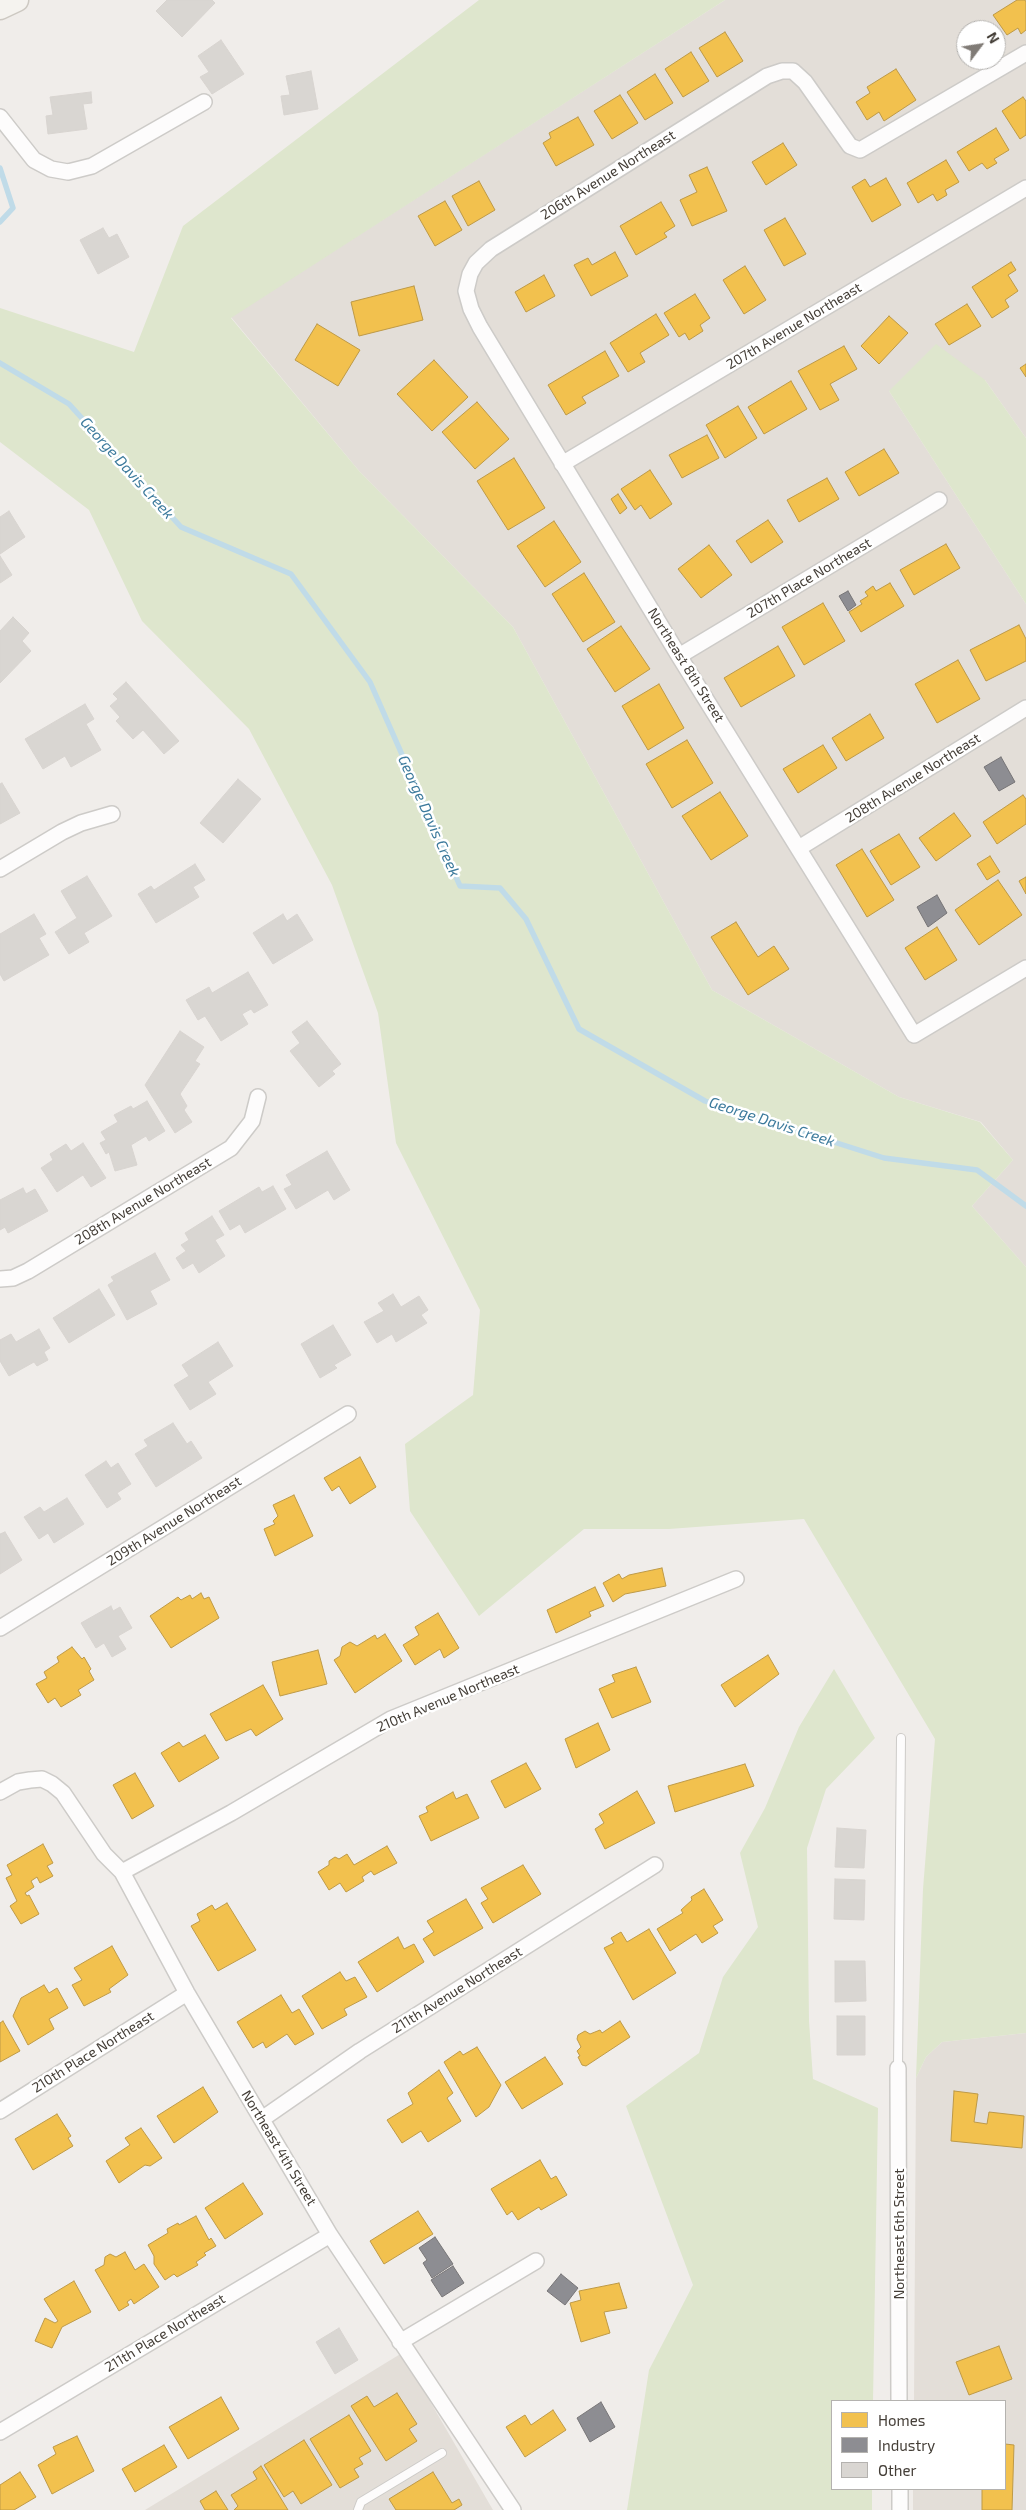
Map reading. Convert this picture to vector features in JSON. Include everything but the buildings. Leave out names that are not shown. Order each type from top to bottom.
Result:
[{"type":"main road","points":[[0,8],[17,0]]},
{"type":"street","name":"206th Avenue Northeast","points":[[466,291],[470,274],[476,263],[491,248],[767,76],[793,70],[805,82],[850,146],[860,150],[1026,53]]},
{"type":"street","points":[[0,117],[34,160],[51,169],[68,172],[92,166],[204,102]]},
{"type":"street","name":"207th Avenue Northeast","points":[[562,464],[1026,188]]},
{"type":"street","name":"Northeast 8th Street","points":[[466,291],[471,309],[480,327],[562,464],[914,1035],[1026,968]]},
{"type":"street","name":"207th Place Northeast","points":[[679,656],[939,500]]},
{"type":"street","name":"208th Avenue Northeast","points":[[799,848],[1026,708]]},
{"type":"street","points":[[0,869],[62,832],[81,823],[112,814]]},
{"type":"street","name":"208th Avenue Northeast","points":[[2,1280],[28,1271],[231,1148],[252,1121],[258,1097]]},
{"type":"street","name":"209th Avenue Northeast","points":[[0,1628],[348,1414]]},
{"type":"street","name":"210th Avenue Northeast","points":[[122,1872],[230,1813],[391,1719],[736,1580]]},
{"type":"street","name":"Northeast 4th Street","points":[[0,1792],[18,1782],[30,1780],[42,1779],[52,1784],[63,1793],[104,1854],[122,1872],[187,1993],[330,2235],[513,2510]]},
{"type":"street","name":"211th Avenue Northeast","points":[[262,2119],[360,2051],[655,1865]]},
{"type":"street","name":"210th Place Northeast","points":[[0,2111],[187,1993]]},
{"type":"street","name":"Northeast 6th Street","points":[[898,2068],[899,2400]]},
{"type":"street","name":"211th Place Northeast","points":[[0,2432],[330,2235]]},
{"type":"street","points":[[400,2342],[536,2262]]},
{"type":"street","points":[[900,2490],[900,2510]]},
{"type":"lane","points":[[898,2068],[901,1738]]},
{"type":"lane","points":[[358,2510],[361,2502],[442,2452]]},
{"type":"shaded area","points":[[725,0],[1026,0],[1026,438],[985,380],[889,391],[1026,604],[1026,1267],[972,1206],[1013,1160],[981,1122],[899,1097],[712,990],[513,627],[360,472],[231,317]]},
{"type":"shaded area","points":[[1026,2033],[1026,2510],[913,2510],[913,2490],[1006,2490],[1006,2400],[914,2400],[916,2078],[926,2057],[942,2042]]},
{"type":"shaded area","points":[[402,2353],[493,2510],[145,2510]]},
{"type":"green space","points":[[479,0],[725,0],[231,318],[360,472],[513,627],[712,990],[899,1097],[980,1122],[1013,1160],[972,1206],[1026,1267],[1026,2033],[942,2042],[926,2057],[916,2078],[923,1889],[935,1739],[804,1519],[669,1529],[584,1529],[479,1616],[410,1511],[405,1444],[473,1395],[480,1310],[396,1143],[378,1013],[332,885],[249,729],[142,621],[89,510],[0,442],[0,308],[134,352],[183,226]]},
{"type":"green space","points":[[936,344],[985,380],[1026,438],[1026,604],[889,391]]},
{"type":"green space","points":[[834,1669],[875,1738],[826,1789],[807,1848],[809,2021],[813,2079],[878,2108],[873,2400],[831,2400],[831,2490],[872,2490],[872,2510],[627,2510],[649,2370],[693,2285],[626,2106],[699,2053],[723,1977],[758,1927],[740,1853],[765,1808],[799,1727]]},
{"type":"waterway","name":"George Davis Creek","points":[[0,168],[13,208],[0,222]]},
{"type":"waterway","name":"George Davis Creek","points":[[0,363],[69,404],[181,527],[291,574],[370,682],[460,886],[500,888],[526,919],[579,1029],[705,1101],[884,1158],[977,1170],[1026,1206]]}]
